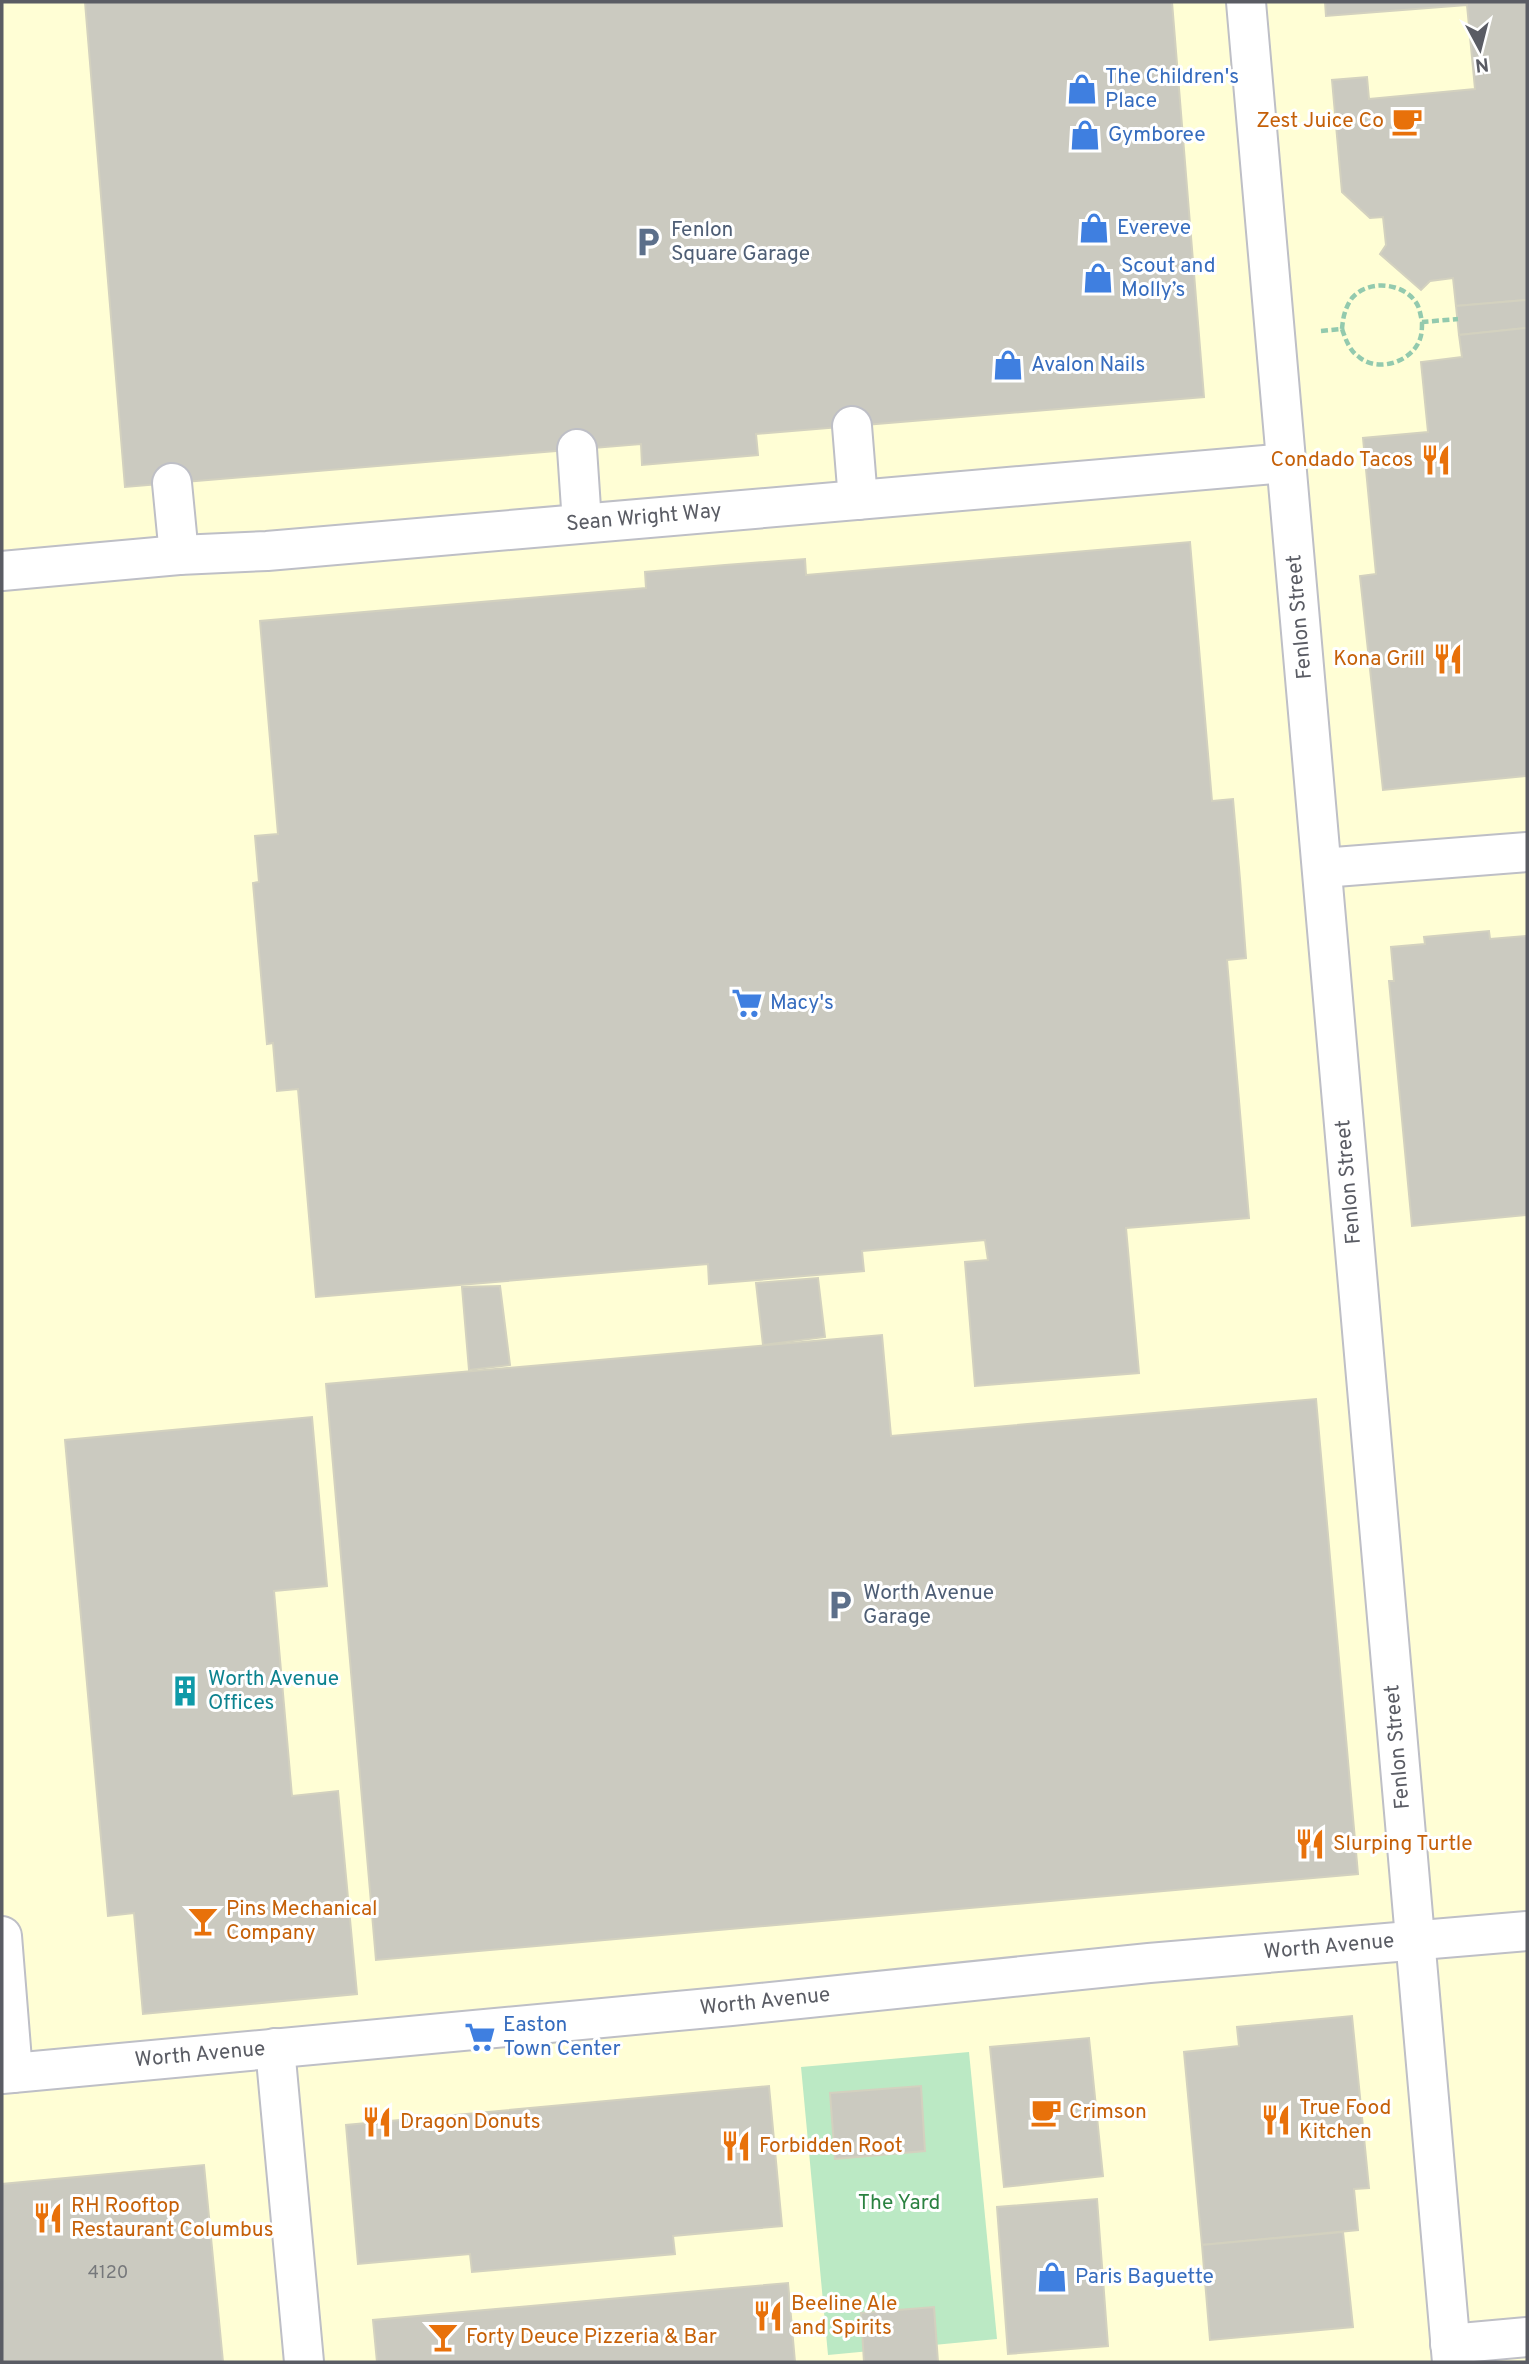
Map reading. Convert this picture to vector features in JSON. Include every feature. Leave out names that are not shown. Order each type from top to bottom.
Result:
[{"type":"street","name":"Fenlon Street","points":[[1246,2],[1451,2353]]},
{"type":"street","points":[[852,426],[858,499]]},
{"type":"street","points":[[577,449],[582,523]]},
{"type":"street","name":"Sean Wright Way","points":[[2,571],[179,555],[267,551],[1286,463]]},
{"type":"street","points":[[172,483],[179,555]]},
{"type":"street","points":[[1322,868],[1527,852]]},
{"type":"street","name":"Worth Avenue","points":[[7,2074],[1415,1939],[1527,1931]]},
{"type":"street","points":[[2,1936],[7,2074]]},
{"type":"street","points":[[275,2048],[304,2362]]},
{"type":"street","points":[[1451,2353],[1527,2337]]},
{"type":"path","points":[[1388,285],[1405,291],[1418,305],[1422,322],[1420,340],[1410,354],[1395,363],[1377,365],[1360,359],[1348,346],[1342,329],[1344,312],[1354,296],[1370,286],[1388,285]]},
{"type":"path","points":[[1422,322],[1458,319]]},
{"type":"path","points":[[1316,331],[1342,329]]},
{"type":"shaded area","points":[[2,2],[1527,2],[1527,2362],[2,2362]]},
{"type":"green space","name":"The Yard","points":[[969,2052],[997,2339],[828,2355],[801,2067]]},
{"type":"building","name":"Fenlon Square Garage","points":[[85,2],[1172,2],[1204,397],[756,434],[758,455],[642,465],[641,444],[125,487]]},
{"type":"building","points":[[1325,2],[1527,2],[1527,300],[1456,306],[1453,278],[1430,281],[1421,290],[1380,254],[1386,245],[1383,217],[1370,218],[1342,192],[1332,80],[1367,77],[1369,99],[1475,89],[1467,5],[1326,16]]},
{"type":"building","points":[[1527,300],[1527,328],[1459,335],[1456,306]]},
{"type":"building","points":[[1527,328],[1527,776],[1383,790],[1360,576],[1376,574],[1363,438],[1428,432],[1421,362],[1462,357],[1459,335]]},
{"type":"building","name":"Macy's","points":[[1190,542],[1212,801],[1233,799],[1240,879],[1246,958],[1227,960],[1249,1218],[1126,1228],[1139,1373],[975,1386],[965,1262],[988,1260],[985,1240],[862,1251],[864,1271],[709,1284],[708,1264],[316,1297],[298,1089],[277,1091],[273,1043],[267,1044],[253,883],[259,882],[255,836],[278,834],[260,621],[646,588],[645,572],[725,565],[805,559],[806,575]]},
{"type":"building","points":[[1489,931],[1490,939],[1527,936],[1527,1215],[1412,1226],[1389,981],[1394,981],[1391,947],[1425,944],[1424,937]]},
{"type":"building","points":[[818,1278],[825,1337],[763,1345],[756,1283]]},
{"type":"building","points":[[500,1286],[510,1365],[469,1370],[462,1287]]},
{"type":"building","name":"Worth Avenue Garage","points":[[882,1335],[891,1436],[1316,1399],[1358,1874],[376,1960],[326,1384]]},
{"type":"building","name":"Worth Avenue Offices","points":[[312,1417],[327,1586],[274,1591],[292,1796],[338,1791],[357,1994],[143,2014],[134,1913],[108,1916],[65,1440]]},
{"type":"building","name":"True Food Kitchen","points":[[1352,2016],[1369,2188],[1354,2189],[1358,2230],[1202,2245],[1184,2052],[1239,2046],[1237,2027]]},
{"type":"building","name":"Crimson","points":[[1089,2038],[1103,2176],[1004,2187],[990,2047]]},
{"type":"building","points":[[769,2086],[782,2226],[673,2236],[675,2254],[472,2272],[470,2254],[358,2264],[346,2125]]},
{"type":"building","points":[[921,2086],[925,2151],[835,2159],[830,2093]]},
{"type":"building","points":[[204,2165],[223,2362],[2,2362],[2,2184]]},
{"type":"building","name":"Paris Baguette","points":[[1097,2199],[1108,2346],[1008,2354],[997,2207]]},
{"type":"building","points":[[1343,2232],[1353,2327],[1210,2340],[1202,2245]]},
{"type":"building","points":[[788,2283],[795,2362],[377,2362],[373,2320]]},
{"type":"building","points":[[934,2307],[938,2362],[864,2362],[861,2313]]},
{"type":"place","name":"The Children's Place","points":[[1082,89]]},
{"type":"place","name":"Zest Juice Co","points":[[1407,121]]},
{"type":"place","name":"Gymboree","points":[[1085,135]]},
{"type":"place","name":"Evereve","points":[[1094,228]]},
{"type":"place","name":"Fenlon Square Garage","points":[[648,242]]},
{"type":"place","name":"Scout and Molly’s","points":[[1098,278]]},
{"type":"place","name":"Avalon Nails","points":[[1008,365]]},
{"type":"place","name":"Condado Tacos","points":[[1436,460]]},
{"type":"place","name":"Kona Grill","points":[[1448,659]]},
{"type":"place","name":"Macy's","points":[[747,1003]]},
{"type":"place","name":"Worth Avenue Garage","points":[[840,1605]]},
{"type":"place","name":"Worth Avenue Offices","points":[[185,1691]]},
{"type":"place","name":"Slurping Turtle","points":[[1310,1844]]},
{"type":"place","name":"Pins Mechanical Company","points":[[203,1921]]},
{"type":"place","name":"Easton Town Center","points":[[480,2037]]},
{"type":"place","name":"Crimson","points":[[1046,2112]]},
{"type":"place","name":"True Food Kitchen","points":[[1276,2120]]},
{"type":"place","name":"Dragon Donuts","points":[[377,2122]]},
{"type":"place","name":"Forbidden Root","points":[[736,2146]]},
{"type":"place","name":"RH Rooftop Restaurant Columbus","points":[[48,2218]]},
{"type":"place","name":"Paris Baguette","points":[[1052,2277]]},
{"type":"place","name":"Beeline Ale and Spirits","points":[[768,2316]]},
{"type":"place","name":"Forty Deuce Pizzeria & Bar","points":[[443,2337]]}]
